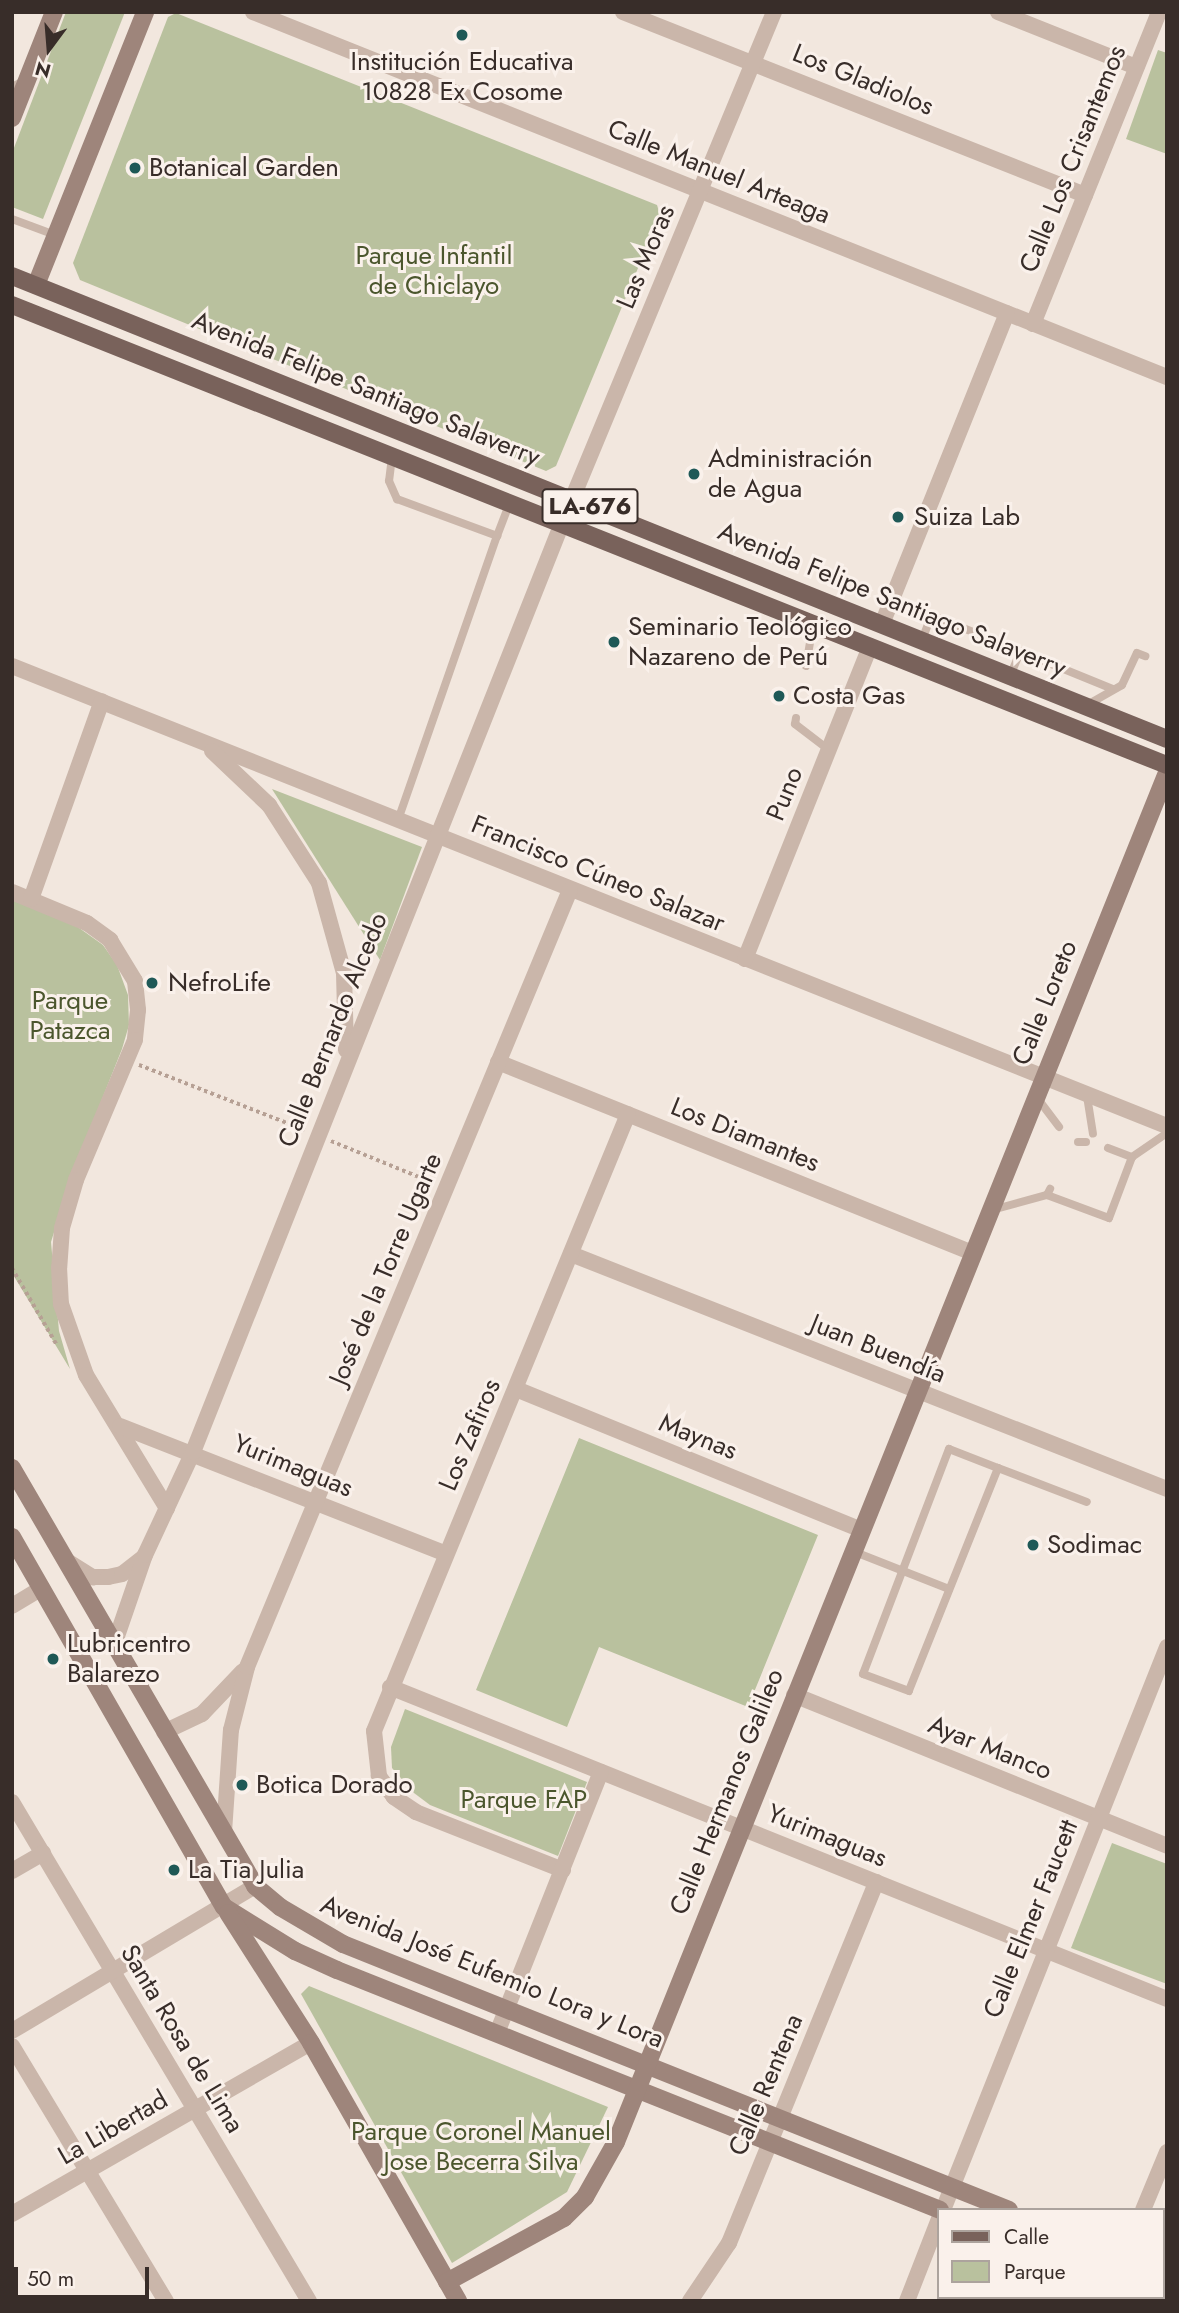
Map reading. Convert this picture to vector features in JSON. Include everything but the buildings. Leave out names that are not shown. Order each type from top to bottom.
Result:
[{"type":"main road","name":"Avenida Felipe Santiago Salaverry","points":[[12,276],[1167,739]]},
{"type":"main road","name":"Avenida Felipe Santiago Salaverry","points":[[12,305],[511,500],[813,625],[1167,765]]},
{"type":"street","points":[[12,118],[20,83],[54,12]]},
{"type":"street","points":[[36,285],[145,12]]},
{"type":"street","name":"Calle Manuel Arteaga","points":[[253,12],[1166,376]]},
{"type":"street","name":"Los Gladiolos","points":[[623,12],[1085,195]]},
{"type":"street","name":"Las Moras","points":[[563,521],[774,12]]},
{"type":"street","points":[[998,12],[1136,67]]},
{"type":"street","name":"Calle Los Crisantemos","points":[[1033,324],[1159,12]]},
{"type":"street","points":[[882,624],[1007,313]]},
{"type":"street","name":"Calle Bernardo Alcedo","points":[[115,1642],[145,1555],[193,1452],[344,1066],[563,521]]},
{"type":"street","name":"Puno","points":[[745,959],[870,646]]},
{"type":"street","name":"Francisco Cúneo Salazar","points":[[12,666],[1167,1126]]},
{"type":"street","points":[[31,899],[102,701]]},
{"type":"street","points":[[200,741],[269,804],[319,884],[344,973],[344,1066]]},
{"type":"street","name":"Calle Loreto","points":[[973,1253],[1167,773]]},
{"type":"street","name":"José de la Torre Ugarte","points":[[224,1832],[231,1730],[247,1667],[570,890]]},
{"type":"street","points":[[12,892],[87,923],[110,940],[128,962],[138,1010],[127,1060],[76,1180],[62,1228],[59,1267],[69,1333],[86,1375],[120,1426],[167,1508]]},
{"type":"street","name":"Los Diamantes","points":[[498,1062],[973,1253]]},
{"type":"street","name":"Los Zafiros","points":[[563,1870],[416,1812],[394,1797],[379,1776],[373,1755],[374,1731],[628,1114]]},
{"type":"street","name":"Calle Hermanos Galileo","points":[[447,2282],[564,2218],[585,2197],[615,2142],[973,1253]]},
{"type":"street","name":"Juan Buendía","points":[[571,1254],[1167,1489]]},
{"type":"street","name":"Maynas","points":[[516,1389],[861,1530]]},
{"type":"street","name":"Yurimaguas","points":[[120,1426],[193,1452],[446,1554]]},
{"type":"street","name":"Avenida José Eufemio Lora y Lora","points":[[12,1468],[255,1886],[306,1925],[343,1944],[1004,2208]]},
{"type":"street","name":"Avenida José Eufemio Lora y Lora","points":[[12,1537],[224,1907],[295,1951],[937,2208]]},
{"type":"street","name":"Calle Bernardo Alcedo","points":[[67,1562],[93,1577],[108,1577],[122,1574],[145,1555]]},
{"type":"street","points":[[12,1606],[42,1588]]},
{"type":"street","name":"Calle Elmer Faucett","points":[[943,2208],[1098,1818],[1160,1682],[1167,1647]]},
{"type":"street","name":"José de la Torre Ugarte","points":[[164,1732],[202,1714],[247,1667]]},
{"type":"street","name":"Yurimaguas","points":[[390,1687],[1167,1999]]},
{"type":"street","name":"Ayar Manco","points":[[794,1695],[1167,1846]]},
{"type":"street","points":[[497,2033],[601,1772]]},
{"type":"street","name":"Santa Rosa de Lima","points":[[12,1802],[309,2301]]},
{"type":"street","points":[[12,1871],[43,1853]]},
{"type":"street","name":"Calle Rentena","points":[[691,2301],[729,2243],[769,2140],[782,2119],[876,1882]]},
{"type":"street","points":[[12,2031],[224,1907],[255,1886]]},
{"type":"street","points":[[224,1907],[311,2043],[458,2301]]},
{"type":"street","name":"La Libertad","points":[[12,2214],[311,2043]]},
{"type":"street","points":[[12,2046],[166,2301]]},
{"type":"street","points":[[1144,2208],[1167,2152]]},
{"type":"street","points":[[907,2301],[937,2224]]},
{"type":"lane","points":[[12,219],[56,236]]},
{"type":"lane","points":[[393,454],[389,481],[397,499],[497,536]]},
{"type":"lane","points":[[398,820],[511,500]]},
{"type":"lane","points":[[892,599],[1112,689]]},
{"type":"lane","points":[[922,640],[931,616]]},
{"type":"lane","points":[[806,666],[813,625]]},
{"type":"lane","points":[[1010,676],[1020,653]]},
{"type":"lane","points":[[1084,706],[1122,685],[1137,653],[1145,656]]},
{"type":"lane","points":[[796,718],[795,724],[830,750]]},
{"type":"lane","points":[[1087,1096],[1093,1134]]},
{"type":"lane","points":[[1036,1097],[1059,1128]]},
{"type":"lane","points":[[990,1211],[1049,1192],[1109,1218],[1132,1157],[1167,1133]]},
{"type":"lane","points":[[1108,1148],[1132,1157]]},
{"type":"lane","points":[[998,1468],[909,1691],[863,1674],[949,1449],[1087,1502]]},
{"type":"lane","points":[[852,1551],[950,1590]]},
{"type":"path","points":[[127,1060],[446,1188]]},
{"type":"green space","points":[[66,12],[125,12],[43,219],[12,207],[12,153]]},
{"type":"green space","name":"Parque Infantil de Chiclayo","points":[[176,13],[657,205],[660,215],[556,466],[546,471],[80,280],[73,263],[168,17]]},
{"type":"green space","points":[[1158,50],[1167,53],[1167,154],[1126,139]]},
{"type":"green space","points":[[272,789],[422,847],[380,960]]},
{"type":"green space","name":"Parque Patazca","points":[[12,900],[75,925],[103,945],[117,965],[128,995],[129,1025],[122,1049],[71,1177],[51,1242],[59,1331],[70,1369],[12,1273]]},
{"type":"green space","points":[[579,1438],[818,1535],[748,1707],[599,1647],[567,1727],[476,1690]]},
{"type":"green space","name":"Parque FAP","points":[[405,1709],[587,1782],[558,1856],[430,1805],[414,1793],[392,1768],[391,1747]]},
{"type":"green space","points":[[1112,1843],[1167,1864],[1167,1984],[1071,1948]]},
{"type":"green space","name":"Parque Coronel Manuel Jose Becerra Silva","points":[[309,1986],[608,2107],[567,2192],[452,2263],[301,1994]]},
{"type":"green space","points":[[1098,2299],[1102,2301],[939,2301]]},
{"type":"place","name":"Institución Educativa 10828 Ex Cosome","points":[[462,35]]},
{"type":"place","name":"Botanical Garden","points":[[135,168]]},
{"type":"place","name":"Administración de Agua","points":[[694,474]]},
{"type":"place","name":"Suiza Lab","points":[[898,517]]},
{"type":"place","name":"Seminario Teológico Nazareno de Perú","points":[[614,642]]},
{"type":"place","name":"Costa Gas","points":[[779,696]]},
{"type":"place","name":"NefroLife","points":[[152,983]]},
{"type":"place","name":"Sodimac","points":[[1033,1545]]},
{"type":"place","name":"Lubricentro Balarezo","points":[[53,1659]]},
{"type":"place","name":"Botica Dorado","points":[[242,1785]]},
{"type":"place","name":"La Tia Julia","points":[[174,1870]]}]
